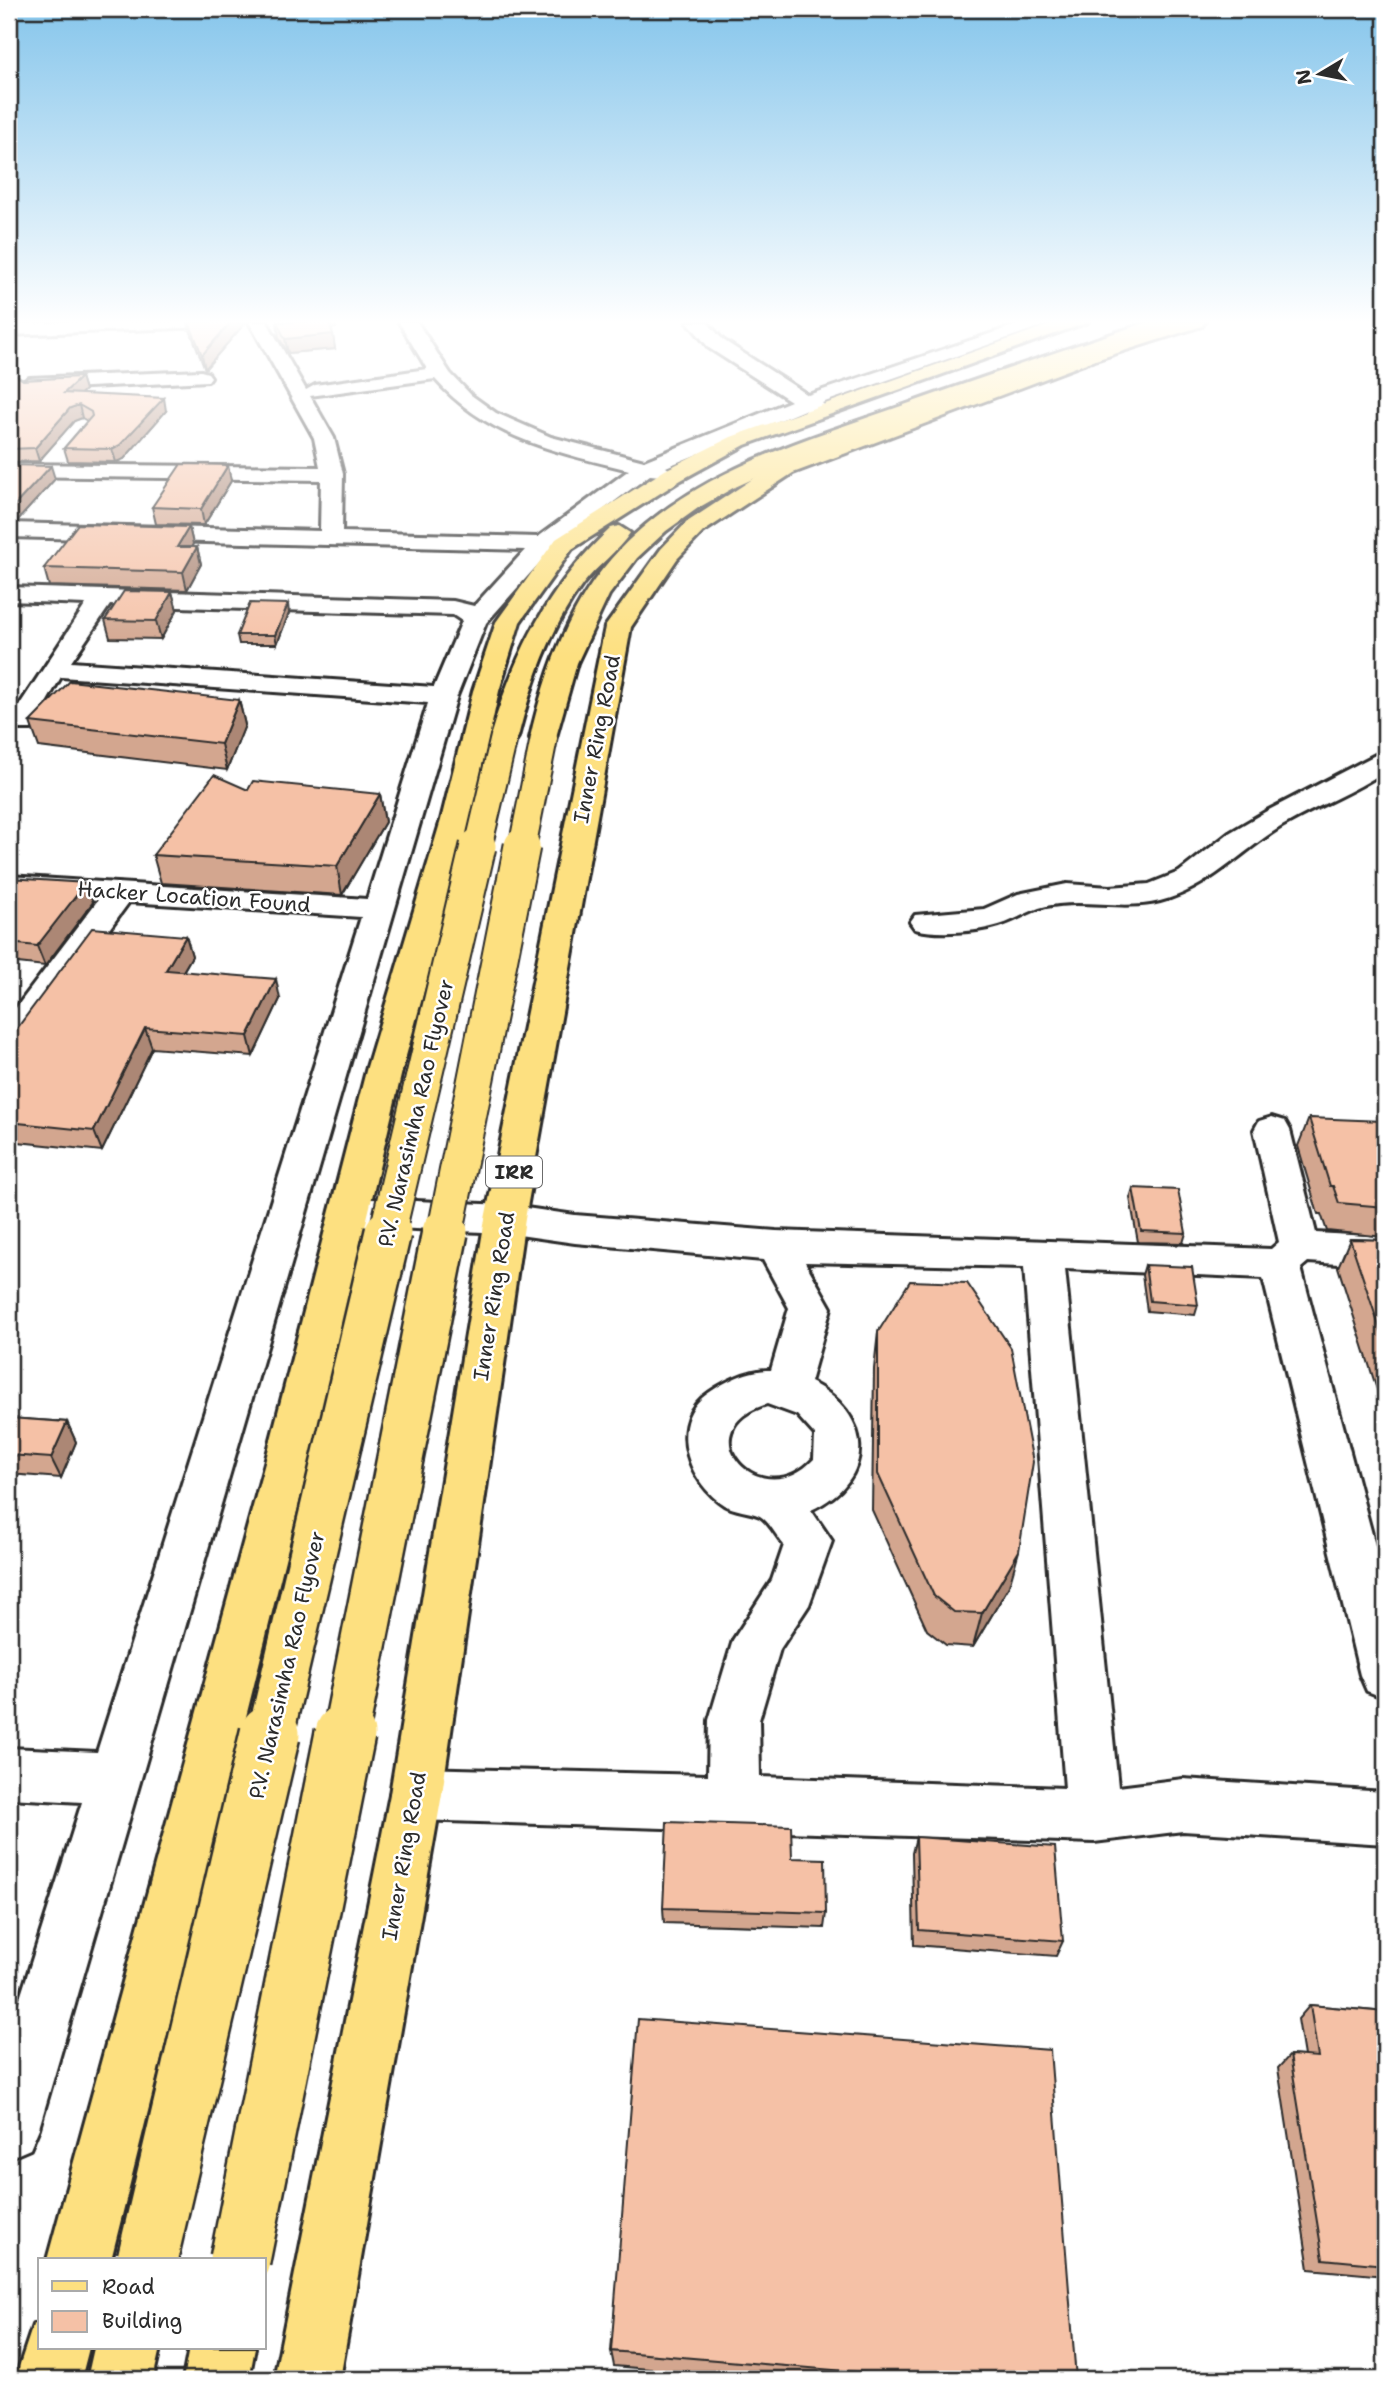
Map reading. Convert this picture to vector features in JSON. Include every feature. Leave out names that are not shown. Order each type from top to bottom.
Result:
[{"type":"main road","points":[[80,2258],[284,1473],[385,1067],[456,820],[486,691],[508,622],[554,543],[660,471],[755,433]]},
{"type":"main road","name":"P.V. Narasimha Rao Flyover","points":[[147,2258],[504,737],[527,662],[547,619],[573,577],[603,546],[633,521],[707,474],[802,433]]},
{"type":"main road","points":[[240,2258],[550,707],[565,653],[606,581],[631,551],[687,506],[790,455],[847,433]]},
{"type":"main road","name":"Inner Ring Road","points":[[307,2379],[416,1794],[505,1219],[618,627],[669,554],[695,527],[785,468],[878,433]]},
{"type":"main road","points":[[48,2379],[55,2350]]},
{"type":"main road","points":[[120,2379],[127,2350]]},
{"type":"main road","points":[[216,2379],[222,2350]]},
{"type":"street","points":[[321,433],[332,474],[331,536]]},
{"type":"street","points":[[523,433],[571,449],[660,471]]},
{"type":"street","points":[[206,474],[216,451]]},
{"type":"street","points":[[45,471],[60,453]]},
{"type":"street","points":[[9,470],[332,474]]},
{"type":"street","points":[[9,530],[554,543]]},
{"type":"street","points":[[9,2128],[444,696],[474,621],[554,543]]},
{"type":"street","points":[[9,594],[453,608],[469,612],[474,621]]},
{"type":"street","points":[[21,723],[53,669],[103,597]]},
{"type":"street","points":[[53,669],[444,696]]},
{"type":"street","points":[[926,922],[989,918],[1029,901],[1067,893],[1110,896],[1154,893],[1190,879],[1240,839],[1275,818],[1352,781],[1385,758]]},
{"type":"street","name":"Hacker Location Found","points":[[9,885],[379,909]]},
{"type":"street","points":[[9,1041],[120,893]]},
{"type":"street","points":[[1272,1130],[1290,1256],[1385,1675]]},
{"type":"street","points":[[349,1212],[505,1219],[575,1229],[776,1246],[1290,1256],[1385,1252]]},
{"type":"street","points":[[776,1246],[810,1308],[787,1388]]},
{"type":"street","points":[[1043,1253],[1094,1816]]},
{"type":"street","points":[[787,1388],[807,1396],[828,1415],[839,1439],[837,1457],[829,1473],[815,1487],[796,1495],[774,1499],[754,1496],[734,1488],[719,1475],[709,1459],[705,1442],[708,1424],[716,1410],[730,1397],[748,1390],[787,1388]]},
{"type":"street","points":[[734,1801],[734,1720],[758,1640],[793,1591],[809,1541],[774,1499]]},
{"type":"street","points":[[9,1773],[113,1779]]},
{"type":"street","points":[[416,1794],[734,1801],[1094,1816],[1183,1805],[1385,1818]]},
{"type":"building","points":[[9,433],[48,433],[35,448],[9,449]]},
{"type":"building","points":[[77,433],[131,433],[112,449],[64,448]]},
{"type":"building","points":[[181,464],[228,465],[201,509],[152,507]]},
{"type":"building","points":[[9,465],[51,466],[13,507],[9,507]]},
{"type":"building","points":[[78,524],[189,527],[177,547],[197,547],[183,572],[44,568]]},
{"type":"building","points":[[124,591],[172,592],[156,621],[105,620]]},
{"type":"building","points":[[250,603],[288,604],[275,635],[237,635]]},
{"type":"building","points":[[70,681],[239,700],[221,744],[30,722]]},
{"type":"building","points":[[214,775],[248,790],[253,781],[380,794],[337,866],[153,855]]},
{"type":"building","points":[[9,878],[86,883],[37,946],[9,943]]},
{"type":"building","points":[[92,928],[186,936],[166,970],[276,979],[248,1036],[145,1028],[94,1131],[9,1122],[9,1032],[15,1031]]},
{"type":"building","points":[[1309,1118],[1382,1121],[1385,1129],[1385,1207],[1339,1203],[1333,1186],[1330,1186]]},
{"type":"building","points":[[1133,1188],[1178,1190],[1186,1233],[1141,1231]]},
{"type":"building","points":[[1350,1239],[1385,1240],[1385,1344]]},
{"type":"building","points":[[1145,1265],[1192,1267],[1198,1305],[1150,1301]]},
{"type":"building","points":[[910,1281],[967,1283],[1011,1348],[1033,1462],[1019,1551],[982,1613],[954,1612],[934,1596],[878,1474],[878,1332]]},
{"type":"building","points":[[9,1418],[67,1422],[51,1458],[9,1455]]},
{"type":"building","points":[[667,1822],[791,1826],[792,1858],[825,1859],[826,1913],[663,1908]]},
{"type":"building","points":[[916,1837],[1055,1847],[1063,1941],[919,1930]]},
{"type":"building","points":[[1310,2005],[1385,2012],[1385,2265],[1323,2259],[1290,2055],[1318,2057]]},
{"type":"building","points":[[638,2019],[1050,2050],[1076,2379],[939,2379],[611,2351]]}]
